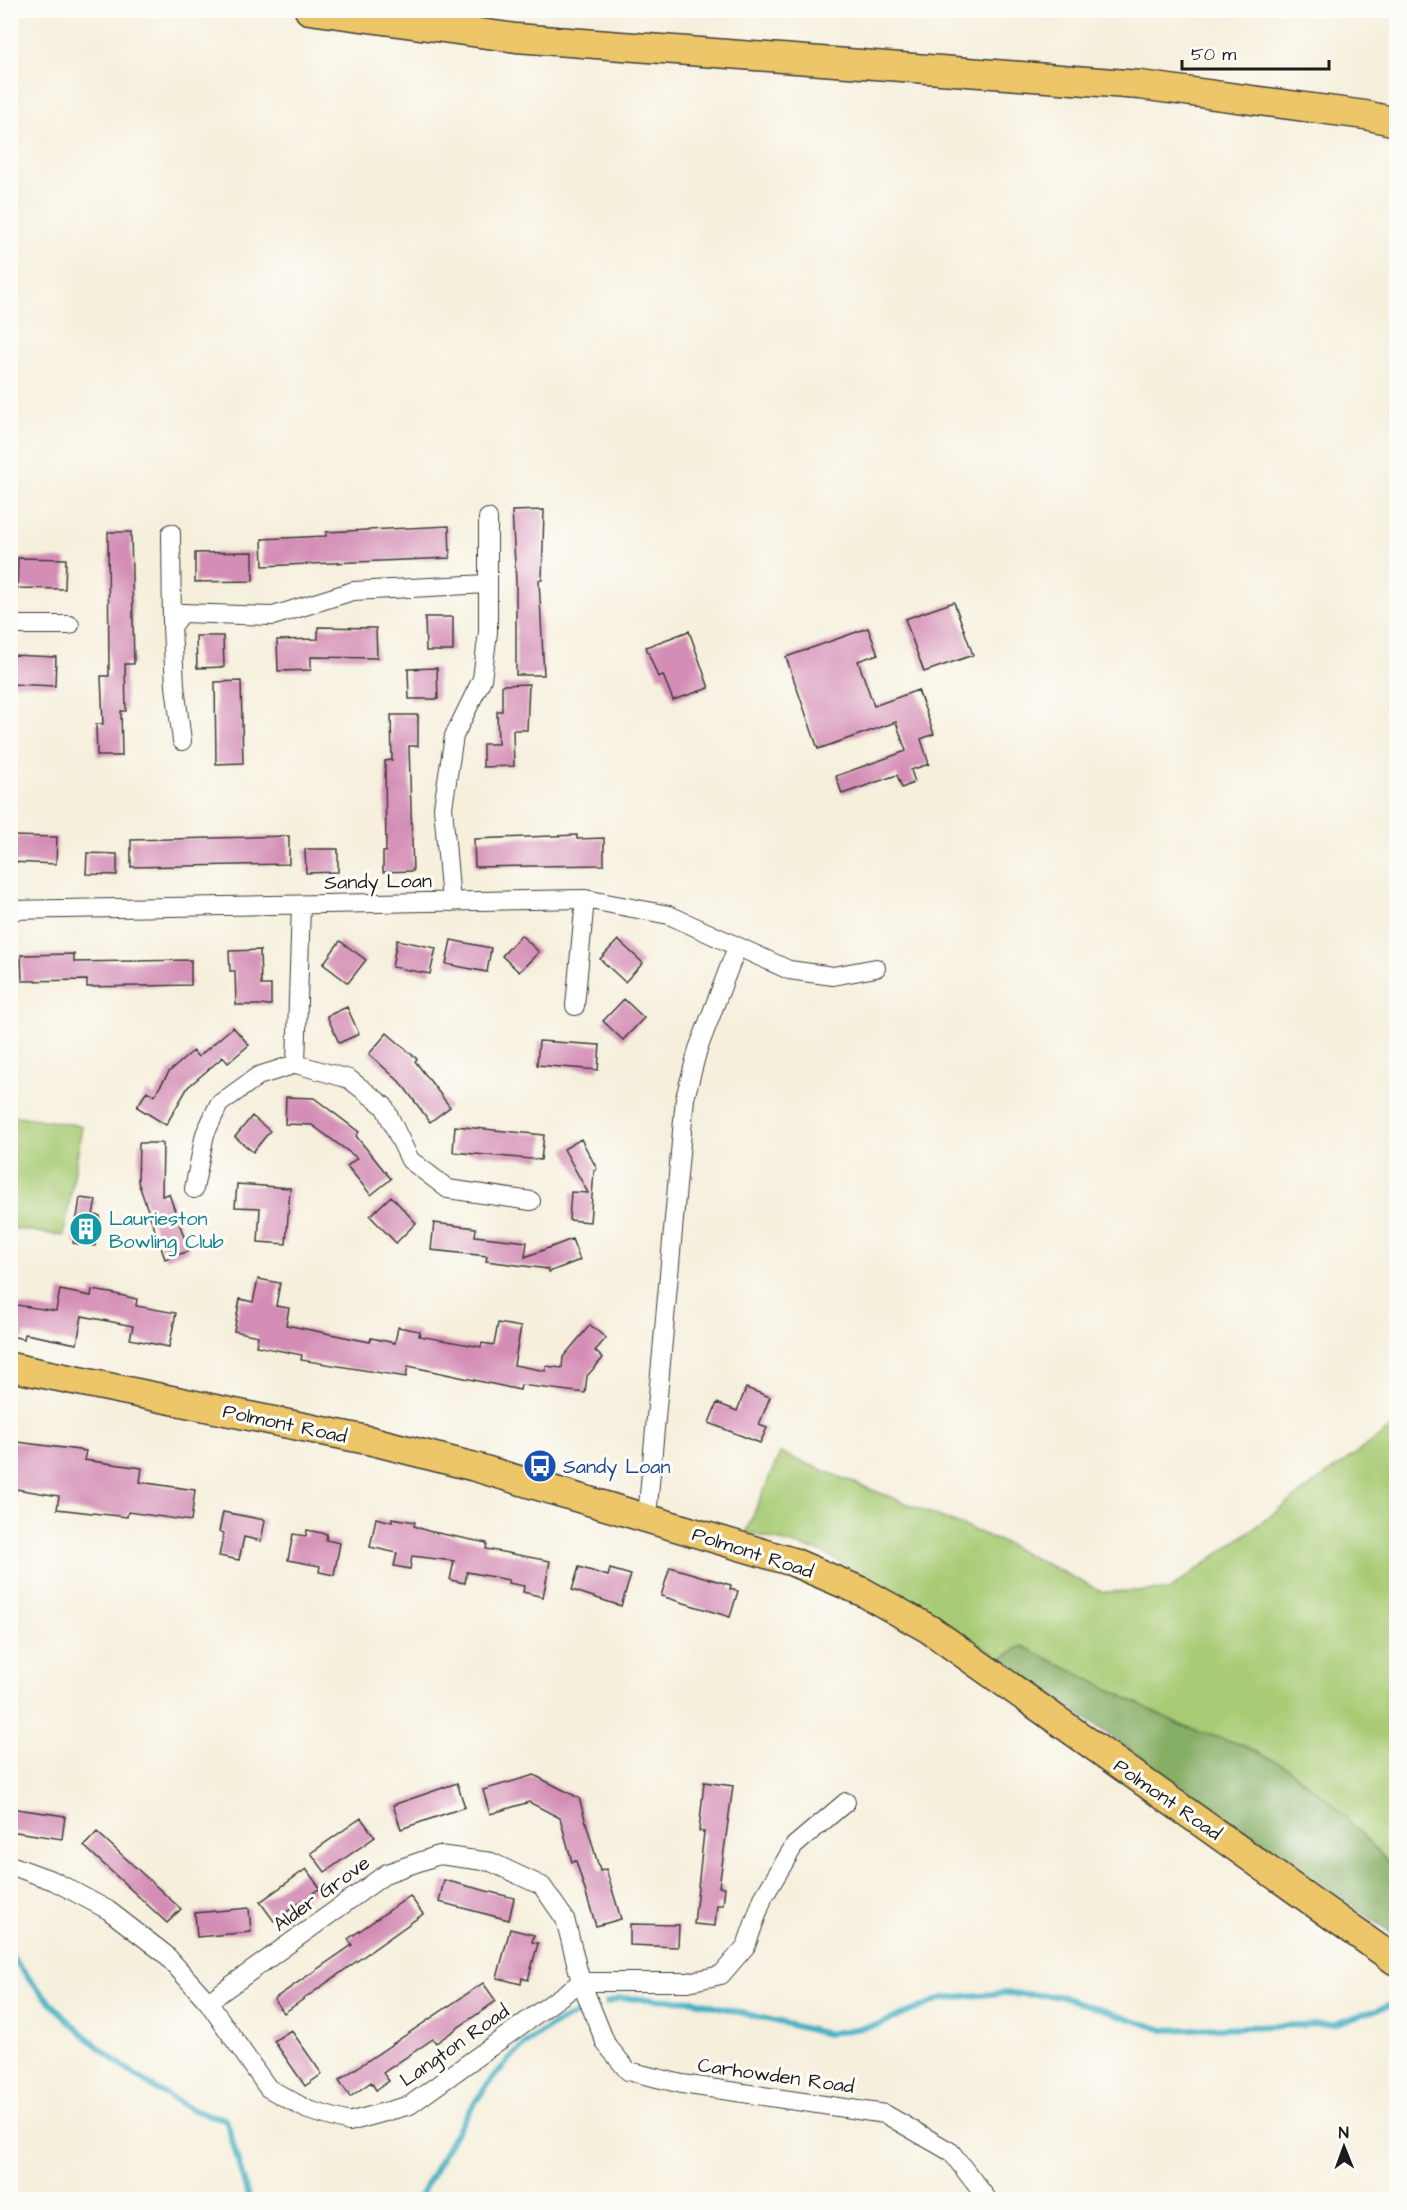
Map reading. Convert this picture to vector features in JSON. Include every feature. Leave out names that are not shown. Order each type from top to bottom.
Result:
[{"type":"main road","points":[[309,10],[516,38],[1140,85],[1365,115],[1396,122]]},
{"type":"main road","name":"Polmont Road","points":[[10,1367],[372,1441],[475,1467],[793,1562],[863,1592],[929,1629],[1396,1961]]},
{"type":"street","points":[[451,902],[443,807],[454,736],[482,679],[488,632],[488,518]]},
{"type":"street","points":[[171,533],[175,686],[182,741]]},
{"type":"street","points":[[172,627],[182,613],[273,616],[353,591],[487,585]]},
{"type":"street","points":[[10,625],[70,625]]},
{"type":"street","points":[[575,1006],[585,899]]},
{"type":"street","name":"Sandy Loan","points":[[10,910],[585,899],[669,915],[789,970],[833,976],[876,968]]},
{"type":"street","points":[[296,1064],[301,905]]},
{"type":"street","points":[[647,1517],[685,1098],[698,1049],[737,947]]},
{"type":"street","points":[[194,1189],[205,1134],[219,1104],[258,1076],[296,1064],[349,1079],[384,1106],[410,1160],[448,1189],[531,1201]]},
{"type":"street","points":[[581,1982],[688,1982],[721,1976],[746,1946],[763,1898],[794,1846],[846,1802]]},
{"type":"street","name":"Alder Grove","points":[[208,2002],[387,1873],[439,1855],[491,1862],[542,1886],[564,1919],[581,1982]]},
{"type":"street","name":"Langton Road","points":[[10,1865],[54,1881],[108,1911],[165,1954],[208,2002],[268,2088],[308,2110],[349,2122],[410,2105],[581,1982]]},
{"type":"street","name":"Carhowden Road","points":[[581,1982],[606,2044],[628,2072],[682,2084],[885,2114],[951,2152],[988,2199]]},
{"type":"green space","points":[[10,1115],[82,1126],[64,1236],[11,1228]]},
{"type":"green space","points":[[1396,1424],[1396,1871],[1332,1803],[1283,1765],[1242,1745],[1187,1728],[1022,1646],[1001,1659],[942,1621],[822,1552],[746,1532],[780,1453],[1000,1541],[1102,1592],[1169,1590]]},
{"type":"green space","points":[[1022,1646],[1187,1728],[1242,1745],[1283,1765],[1332,1803],[1396,1871],[1396,1936],[1001,1659]]},
{"type":"building","points":[[544,510],[542,580],[539,580],[544,675],[516,675],[516,581],[512,511]]},
{"type":"building","points":[[449,526],[450,558],[263,566],[262,539],[326,536],[326,532]]},
{"type":"building","points":[[108,532],[131,532],[134,664],[125,664],[126,711],[121,711],[122,756],[97,756],[96,724],[103,724],[101,676],[109,676]]},
{"type":"building","points":[[253,552],[253,581],[195,582],[195,553]]},
{"type":"building","points":[[18,558],[66,559],[65,589],[17,588]]},
{"type":"building","points":[[954,602],[973,655],[924,672],[905,619]]},
{"type":"building","points":[[425,617],[453,617],[453,651],[426,651]]},
{"type":"building","points":[[318,627],[376,628],[377,658],[311,657],[311,670],[278,671],[277,640],[318,639]]},
{"type":"building","points":[[868,628],[878,654],[858,661],[874,706],[918,690],[934,734],[921,739],[929,764],[911,770],[915,782],[902,788],[897,775],[842,794],[836,776],[906,751],[896,722],[818,749],[786,657]]},
{"type":"building","points":[[689,631],[709,688],[673,700],[663,675],[658,677],[646,647]]},
{"type":"building","points":[[196,636],[223,636],[224,667],[197,668]]},
{"type":"building","points":[[10,655],[56,657],[55,686],[10,684]]},
{"type":"building","points":[[437,668],[438,699],[409,699],[408,669]]},
{"type":"building","points":[[241,681],[243,763],[216,764],[215,682]]},
{"type":"building","points":[[529,684],[527,730],[513,730],[514,766],[483,767],[483,744],[498,744],[497,711],[502,711],[502,685]]},
{"type":"building","points":[[391,715],[418,715],[418,746],[409,746],[413,871],[383,872],[383,852],[386,852],[385,761],[392,760]]},
{"type":"building","points":[[577,835],[577,839],[604,838],[604,865],[475,867],[474,839]]},
{"type":"building","points":[[10,836],[57,837],[56,864],[10,862]]},
{"type":"building","points":[[289,836],[289,864],[131,867],[131,840]]},
{"type":"building","points":[[305,849],[338,849],[338,872],[306,873]]},
{"type":"building","points":[[87,853],[117,854],[117,875],[86,874]]},
{"type":"building","points":[[521,935],[539,952],[519,972],[502,956]]},
{"type":"building","points":[[397,940],[436,948],[430,974],[392,967]]},
{"type":"building","points":[[451,940],[491,948],[487,972],[446,964]]},
{"type":"building","points":[[618,940],[643,963],[625,982],[600,959]]},
{"type":"building","points":[[340,941],[366,960],[348,983],[323,964]]},
{"type":"building","points":[[260,950],[261,985],[271,985],[271,1005],[236,1005],[235,971],[230,971],[229,951]]},
{"type":"building","points":[[74,954],[74,962],[191,960],[191,985],[87,987],[87,980],[22,981],[21,955]]},
{"type":"building","points":[[624,999],[644,1018],[623,1040],[603,1021]]},
{"type":"building","points":[[347,1007],[359,1034],[339,1043],[327,1016]]},
{"type":"building","points":[[233,1027],[249,1045],[228,1063],[223,1057],[188,1087],[166,1125],[137,1107],[147,1091],[154,1096],[169,1072],[193,1051],[198,1057]]},
{"type":"building","points":[[387,1033],[417,1059],[415,1061],[450,1107],[430,1122],[401,1083],[369,1054]]},
{"type":"building","points":[[539,1041],[600,1045],[598,1070],[537,1065]]},
{"type":"building","points":[[286,1097],[314,1098],[359,1132],[356,1136],[391,1179],[371,1195],[347,1166],[357,1158],[312,1125],[285,1124]]},
{"type":"building","points":[[252,1116],[270,1131],[253,1152],[235,1137]]},
{"type":"building","points":[[455,1126],[544,1135],[541,1160],[453,1152]]},
{"type":"building","points":[[581,1139],[597,1169],[594,1171],[590,1222],[569,1220],[571,1192],[588,1193],[564,1149]]},
{"type":"building","points":[[139,1143],[163,1143],[162,1196],[169,1194],[189,1251],[165,1259],[138,1182]]},
{"type":"building","points":[[237,1184],[290,1188],[286,1244],[258,1242],[260,1208],[235,1207]]},
{"type":"building","points":[[391,1196],[416,1223],[396,1243],[370,1216]]},
{"type":"building","name":"Laurieston Bowling Club","points":[[80,1198],[96,1200],[93,1215],[100,1216],[95,1246],[73,1243]]},
{"type":"building","points":[[434,1223],[476,1228],[475,1236],[527,1242],[525,1257],[572,1239],[580,1260],[549,1272],[548,1269],[486,1261],[487,1256],[431,1250]]},
{"type":"building","points":[[258,1279],[280,1283],[276,1306],[289,1308],[286,1325],[370,1342],[371,1338],[395,1343],[398,1327],[420,1331],[419,1336],[481,1347],[482,1343],[494,1345],[498,1323],[521,1327],[514,1365],[546,1371],[546,1366],[562,1368],[563,1357],[590,1325],[606,1338],[595,1351],[603,1358],[587,1376],[585,1393],[521,1385],[520,1390],[408,1366],[406,1377],[301,1360],[302,1355],[256,1346],[258,1336],[234,1331],[240,1299],[253,1302]]},
{"type":"building","points":[[60,1290],[91,1296],[92,1290],[111,1293],[137,1299],[136,1306],[176,1313],[169,1347],[130,1339],[133,1326],[82,1316],[77,1344],[25,1334],[24,1339],[10,1336],[10,1304],[56,1311]]},
{"type":"building","points":[[746,1388],[770,1397],[759,1425],[767,1428],[760,1443],[709,1423],[717,1403],[737,1411]]},
{"type":"building","points":[[10,1441],[86,1451],[84,1460],[142,1468],[140,1482],[195,1490],[191,1521],[128,1512],[127,1517],[57,1509],[59,1496],[10,1488]]},
{"type":"building","points":[[223,1512],[265,1520],[261,1541],[244,1537],[239,1560],[219,1556],[224,1533],[219,1532]]},
{"type":"building","points":[[376,1518],[392,1522],[392,1518],[415,1522],[414,1526],[428,1531],[487,1543],[486,1549],[550,1561],[543,1597],[523,1592],[524,1586],[508,1583],[509,1580],[467,1572],[465,1583],[450,1580],[454,1561],[412,1556],[410,1569],[394,1566],[397,1553],[370,1547]]},
{"type":"building","points":[[307,1530],[327,1534],[326,1540],[340,1543],[334,1575],[319,1572],[320,1566],[288,1560],[293,1534],[306,1536]]},
{"type":"building","points":[[579,1567],[608,1576],[610,1569],[631,1575],[621,1606],[572,1590]]},
{"type":"building","points":[[670,1567],[731,1585],[730,1589],[738,1591],[730,1617],[661,1596]]},
{"type":"building","points":[[534,1775],[579,1798],[600,1871],[606,1869],[621,1919],[596,1926],[576,1861],[572,1862],[560,1818],[529,1802],[490,1814],[483,1790]]},
{"type":"building","points":[[704,1782],[733,1786],[719,1887],[725,1887],[723,1905],[717,1905],[715,1926],[694,1924],[704,1832],[699,1831]]},
{"type":"building","points":[[457,1783],[465,1807],[401,1829],[393,1805]]},
{"type":"building","points":[[10,1808],[65,1816],[62,1839],[10,1831]]},
{"type":"building","points":[[361,1818],[375,1837],[325,1872],[311,1853]]},
{"type":"building","points":[[97,1832],[181,1909],[167,1923],[84,1846]]},
{"type":"building","points":[[306,1869],[320,1888],[274,1921],[260,1902]]},
{"type":"building","points":[[444,1880],[514,1898],[509,1920],[439,1902]]},
{"type":"building","points":[[410,1896],[423,1914],[284,2013],[274,1999],[352,1945],[348,1939]]},
{"type":"building","points":[[249,1908],[251,1932],[197,1937],[195,1913]]},
{"type":"building","points":[[630,1924],[679,1925],[678,1947],[630,1945]]},
{"type":"building","points":[[510,1929],[534,1935],[532,1942],[538,1943],[528,1980],[522,1978],[521,1984],[497,1978]]},
{"type":"building","points":[[483,1983],[496,2001],[436,2043],[433,2039],[383,2073],[389,2081],[376,2090],[371,2082],[350,2097],[339,2080]]},
{"type":"building","points":[[291,2030],[322,2074],[305,2086],[274,2041]]},
{"type":"waterway","points":[[10,1954],[48,2000],[115,2060],[191,2109],[226,2119],[249,2200]]},
{"type":"waterway","points":[[607,2003],[620,1998],[695,2001],[827,2034],[878,2025],[943,1998],[1004,1993],[1059,1996],[1164,2030],[1334,2024],[1396,2003]]},
{"type":"waterway","points":[[418,2200],[465,2118],[502,2067],[524,2045],[549,2027],[577,2014]]},
{"type":"place","name":"Laurieston Bowling Club","points":[[86,1229]]},
{"type":"place","name":"Sandy Loan","points":[[540,1466]]}]
